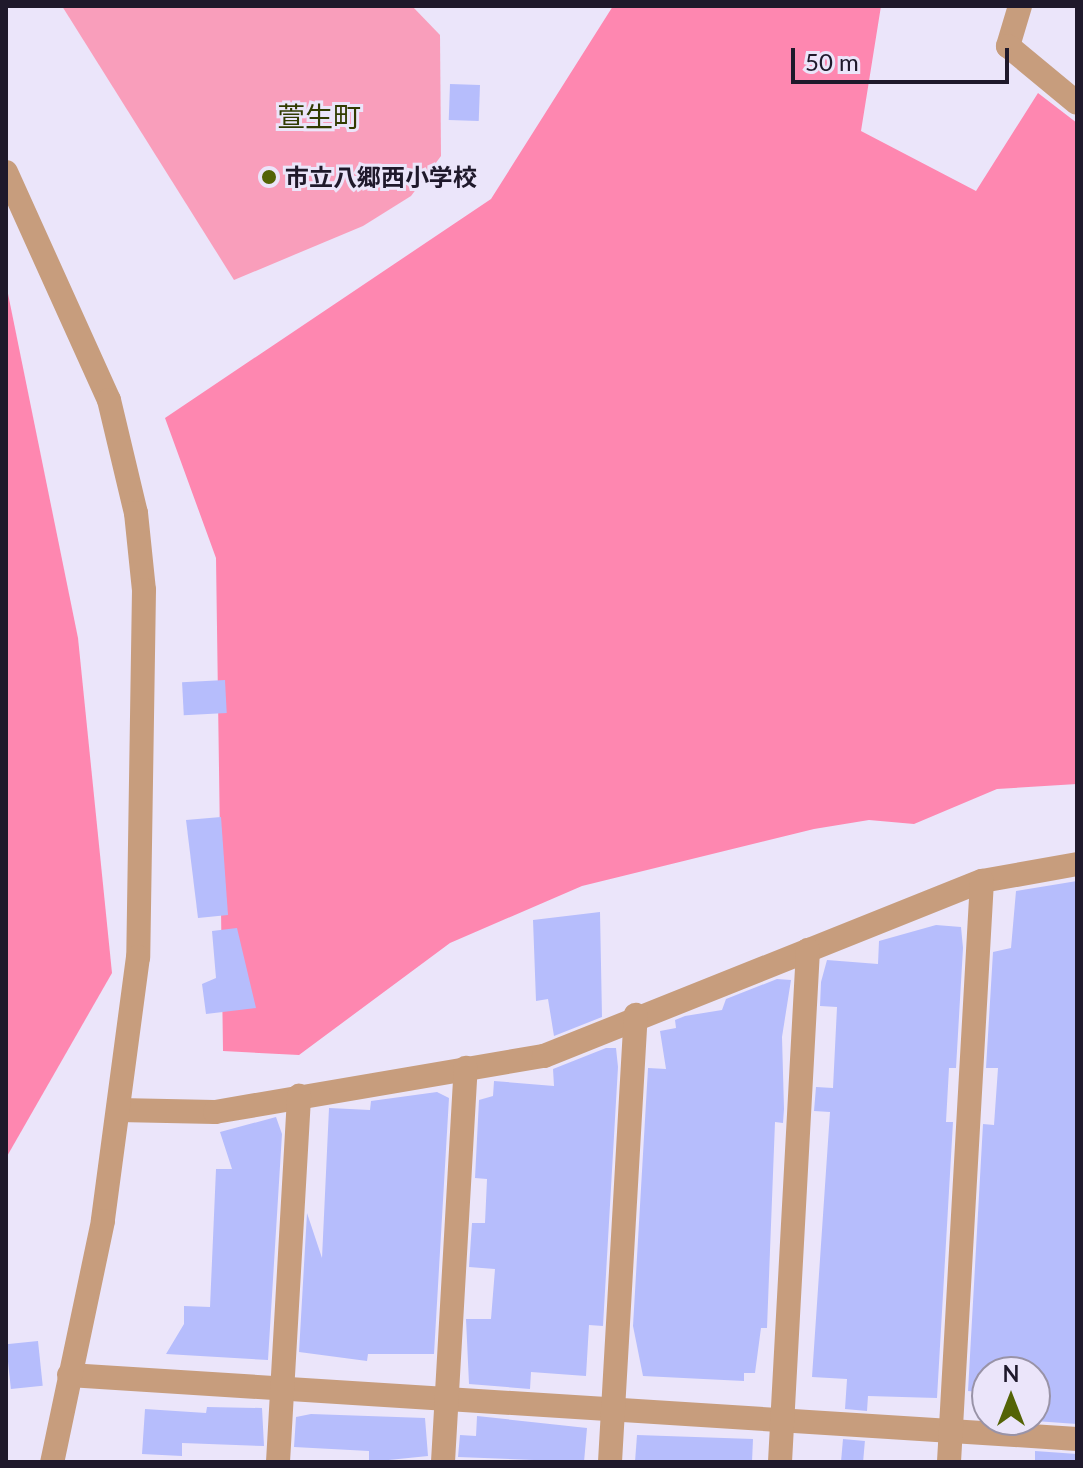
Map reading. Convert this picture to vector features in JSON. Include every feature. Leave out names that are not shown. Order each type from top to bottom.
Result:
[{"type":"street","points":[[1020,6],[1008,46],[1077,103]]},
{"type":"street","points":[[6,172],[109,400],[142,563],[138,957],[119,1110],[52,1462]]},
{"type":"street","points":[[119,1110],[215,1112],[544,1056],[636,1015],[982,881],[1077,864]]},
{"type":"street","points":[[949,1462],[982,881]]},
{"type":"street","points":[[780,1462],[808,950]]},
{"type":"street","points":[[610,1462],[636,1015]]},
{"type":"street","points":[[443,1462],[466,1068]]},
{"type":"street","points":[[278,1462],[299,1096]]},
{"type":"street","points":[[69,1375],[447,1404],[1077,1439]]},
{"type":"shaded area","points":[[62,6],[412,6],[440,35],[441,156],[411,196],[363,226],[234,280]]},
{"type":"shaded area","points":[[613,6],[881,6],[861,131],[976,191],[1038,93],[1077,123],[1077,784],[997,789],[914,824],[869,820],[814,829],[582,886],[450,943],[299,1055],[223,1051],[216,558],[165,418],[491,199]]},
{"type":"shaded area","points":[[6,284],[78,638],[112,973],[6,1158]]},
{"type":"building","points":[[450,84],[480,85],[479,121],[449,120]]},
{"type":"building","points":[[225,680],[227,713],[184,715],[182,682]]},
{"type":"building","points":[[221,817],[228,915],[198,918],[186,820]]},
{"type":"building","points":[[1077,881],[1077,1424],[1051,1422],[1051,1356],[971,1356],[971,1391],[968,1391],[983,1124],[994,1125],[998,1068],[986,1068],[993,952],[1011,948],[1016,891]]},
{"type":"building","points":[[600,912],[602,1017],[554,1036],[548,999],[536,1001],[533,920]]},
{"type":"building","points":[[936,925],[961,927],[963,948],[956,1068],[949,1068],[946,1122],[953,1122],[937,1398],[868,1396],[867,1411],[845,1409],[847,1379],[812,1377],[830,1112],[814,1111],[816,1087],[833,1088],[837,1007],[820,1006],[821,982],[827,960],[878,964],[879,941]]},
{"type":"building","points":[[237,928],[256,1008],[206,1014],[202,984],[216,978],[212,931]]},
{"type":"building","points":[[777,979],[791,980],[782,1037],[784,1109],[783,1123],[775,1122],[767,1328],[761,1328],[755,1373],[744,1373],[744,1381],[643,1376],[633,1326],[648,1068],[666,1069],[660,1031],[676,1028],[675,1020],[685,1016],[722,1010],[726,999]]},
{"type":"building","points":[[606,1048],[616,1048],[618,1067],[603,1326],[589,1325],[586,1376],[531,1372],[530,1389],[469,1384],[466,1319],[491,1319],[495,1269],[469,1267],[472,1223],[485,1223],[487,1179],[475,1178],[479,1100],[493,1096],[494,1081],[554,1086],[553,1069]]},
{"type":"building","points":[[437,1092],[449,1098],[434,1354],[368,1354],[367,1361],[299,1352],[307,1213],[322,1258],[329,1108],[370,1110],[371,1101]]},
{"type":"building","points":[[276,1117],[282,1134],[268,1360],[166,1354],[184,1324],[184,1306],[210,1307],[216,1169],[232,1169],[220,1132]]},
{"type":"building","points":[[38,1341],[43,1386],[11,1389],[6,1344]]},
{"type":"building","points":[[207,1407],[262,1408],[264,1446],[182,1443],[182,1456],[142,1454],[145,1409],[206,1413]]},
{"type":"building","points":[[311,1414],[425,1418],[428,1456],[369,1462],[369,1451],[294,1447],[296,1417]]},
{"type":"building","points":[[477,1416],[587,1428],[584,1462],[458,1457],[460,1435],[476,1436]]},
{"type":"building","points":[[637,1435],[753,1439],[752,1462],[635,1462]]},
{"type":"building","points":[[843,1439],[865,1441],[863,1462],[841,1462]]},
{"type":"building","points":[[1035,1451],[1077,1454],[1077,1462],[1035,1462]]},
{"type":"place","name":"市立八郷西小学校","points":[[269,177]]},
{"type":"district","name":"萱生町","points":[[319,116]]}]
